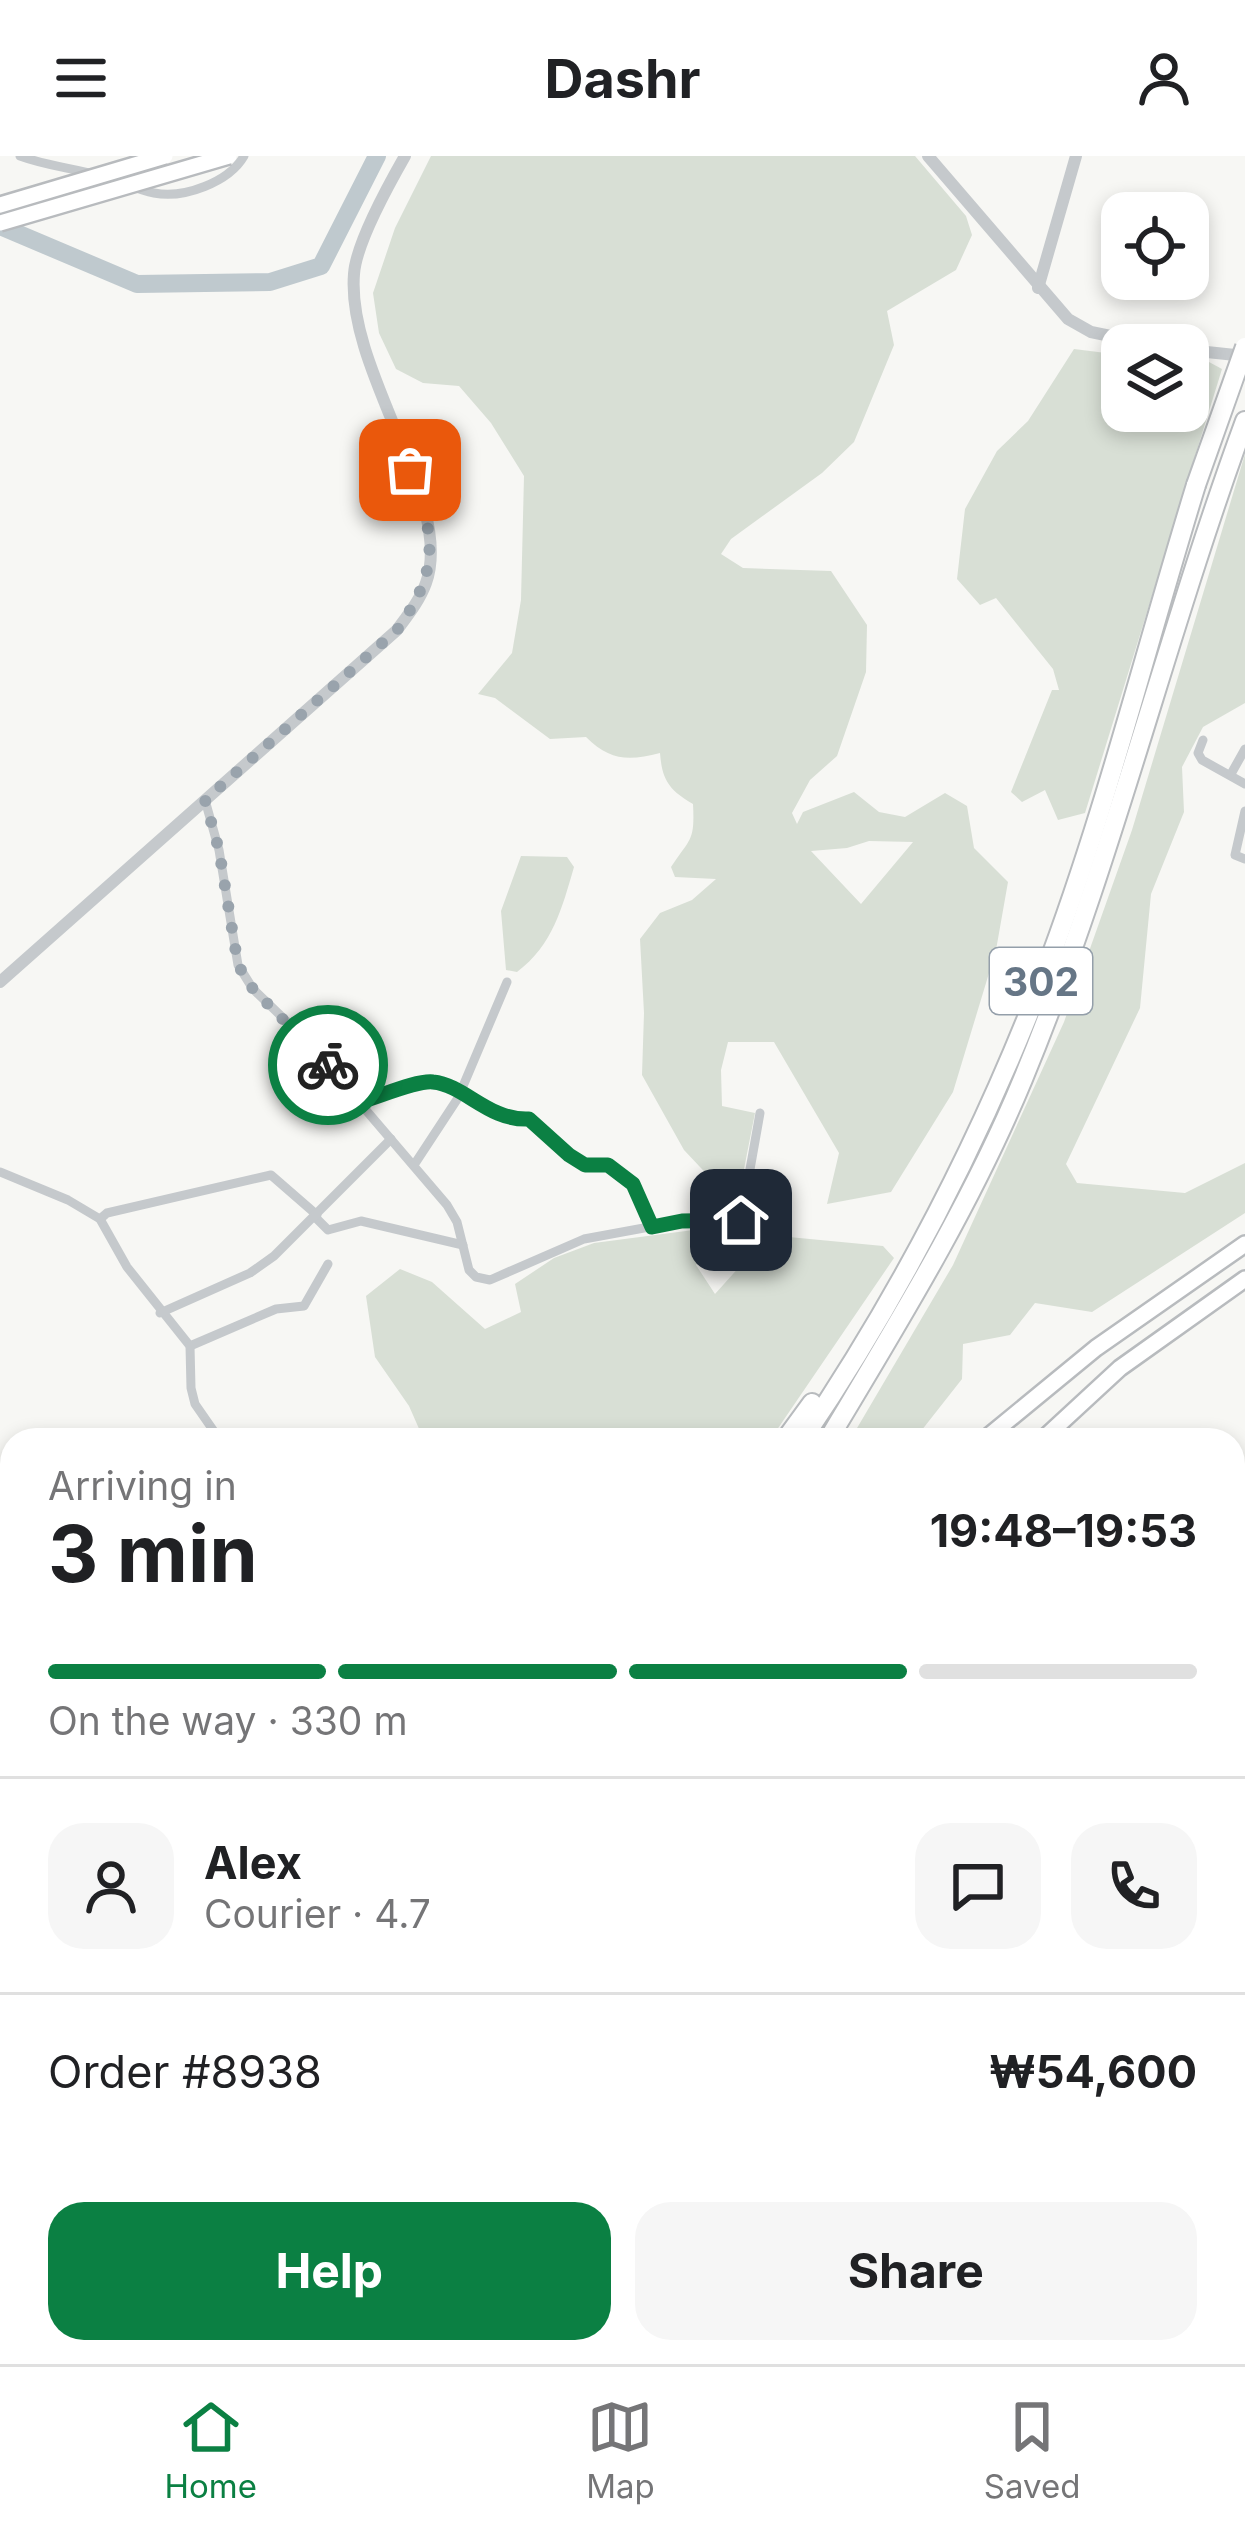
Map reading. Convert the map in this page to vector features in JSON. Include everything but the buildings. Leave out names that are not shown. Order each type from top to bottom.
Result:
[{"type":"highway","points":[[0,205],[165,156]]},
{"type":"highway","points":[[0,223],[229,156]]},
{"type":"highway","name":"302","points":[[809,1428],[957,1178],[1046,969],[1196,485],[1245,352]]},
{"type":"highway","name":"302","points":[[835,1428],[916,1294],[1022,1083],[1065,974],[1245,421]]},
{"type":"highway","points":[[999,1428],[1096,1348],[1245,1244]]},
{"type":"highway","points":[[1055,1428],[1120,1368],[1245,1280]]},
{"type":"highway","points":[[794,1428],[896,1288]]},
{"type":"street","points":[[20,156],[157,194],[181,193],[215,182],[236,170],[244,156]]},
{"type":"street","points":[[0,982],[397,630],[426,582],[431,558],[426,508],[378,391],[362,333],[354,272],[382,198],[405,156]]},
{"type":"street","points":[[928,156],[1068,319],[1101,334]]},
{"type":"street","points":[[1039,289],[1076,156]]},
{"type":"street","points":[[1209,351],[1245,352]]},
{"type":"street","points":[[1203,740],[1198,753],[1202,760],[1245,784]]},
{"type":"street","points":[[1231,774],[1245,749]]},
{"type":"street","points":[[205,800],[219,850],[238,965],[253,989],[307,1040],[447,1205],[458,1222],[469,1270],[476,1277],[490,1280],[584,1239],[682,1221],[741,1220],[760,1113]]},
{"type":"street","points":[[1245,812],[1235,855],[1245,859]]},
{"type":"street","points":[[414,1165],[460,1094],[507,982]]},
{"type":"street","points":[[360,1102],[428,1081],[452,1086],[515,1120],[529,1119],[585,1165],[608,1165],[633,1184],[652,1227]]},
{"type":"street","points":[[160,1313],[250,1273],[316,1216],[391,1139]]},
{"type":"street","points":[[0,1172],[100,1219],[127,1267],[190,1346],[195,1404],[212,1428]]},
{"type":"street","points":[[100,1219],[271,1174],[328,1230],[362,1221],[463,1245]]},
{"type":"street","points":[[190,1346],[276,1309],[304,1306],[328,1264]]},
{"type":"shaded area","points":[[431,156],[915,156],[966,216],[972,235],[956,270],[887,311],[894,345],[854,442],[822,473],[731,539],[721,554],[743,568],[831,571],[867,625],[866,672],[837,756],[810,780],[792,813],[797,824],[803,812],[854,792],[879,812],[905,817],[945,793],[967,806],[974,848],[1008,882],[996,950],[953,1092],[891,1192],[827,1204],[839,1153],[774,1042],[728,1042],[721,1070],[722,1106],[755,1113],[743,1174],[732,1201],[684,1150],[642,1075],[640,939],[660,913],[692,900],[716,879],[675,877],[671,867],[690,839],[693,804],[668,783],[660,753],[620,757],[586,737],[550,739],[495,698],[478,694],[512,653],[521,600],[524,476],[491,423],[459,386],[423,383],[396,369],[379,333],[373,293],[395,228]],"holes":[[[869,841],[913,842],[861,904],[811,851]]]},
{"type":"shaded area","points":[[1074,349],[1101,352],[1101,432],[1203,432],[1085,813],[1058,820],[1045,790],[1022,802],[1011,792],[1052,690],[1059,690],[1053,669],[996,598],[980,605],[957,579],[965,509],[997,451],[1028,421]]},
{"type":"shaded area","points":[[1209,362],[1222,369],[1209,411]]},
{"type":"shaded area","points":[[1245,454],[1245,703],[1203,727],[1182,767],[1184,812],[1151,894],[1140,1008],[1066,1164],[1077,1183],[1185,1193],[1245,1163],[1245,1213],[1092,1312],[1035,1303],[1010,1335],[963,1344],[962,1379],[923,1428],[857,1428],[953,1265],[1064,1022],[1132,830]]},
{"type":"shaded area","points":[[521,856],[567,857],[574,867],[548,938],[517,972],[506,970],[501,911]]},
{"type":"shaded area","points":[[701,1229],[716,1236],[696,1265],[715,1294],[768,1235],[883,1246],[894,1258],[778,1428],[419,1428],[375,1357],[366,1296],[400,1269],[432,1282],[485,1329],[521,1312],[515,1284],[554,1258],[594,1243]]},
{"type":"waterway","points":[[0,226],[137,284],[270,282],[321,266],[377,156]]},
{"type":"way so far","points":[[328,1065],[253,989],[238,965],[219,850],[205,800],[397,630],[413,607],[431,558],[426,508],[410,470]]},
{"type":"route","points":[[328,1065],[360,1102],[428,1081],[452,1086],[472,1102],[515,1120],[529,1119],[569,1155],[585,1165],[608,1165],[633,1184],[652,1227],[682,1221],[741,1220]]}]
